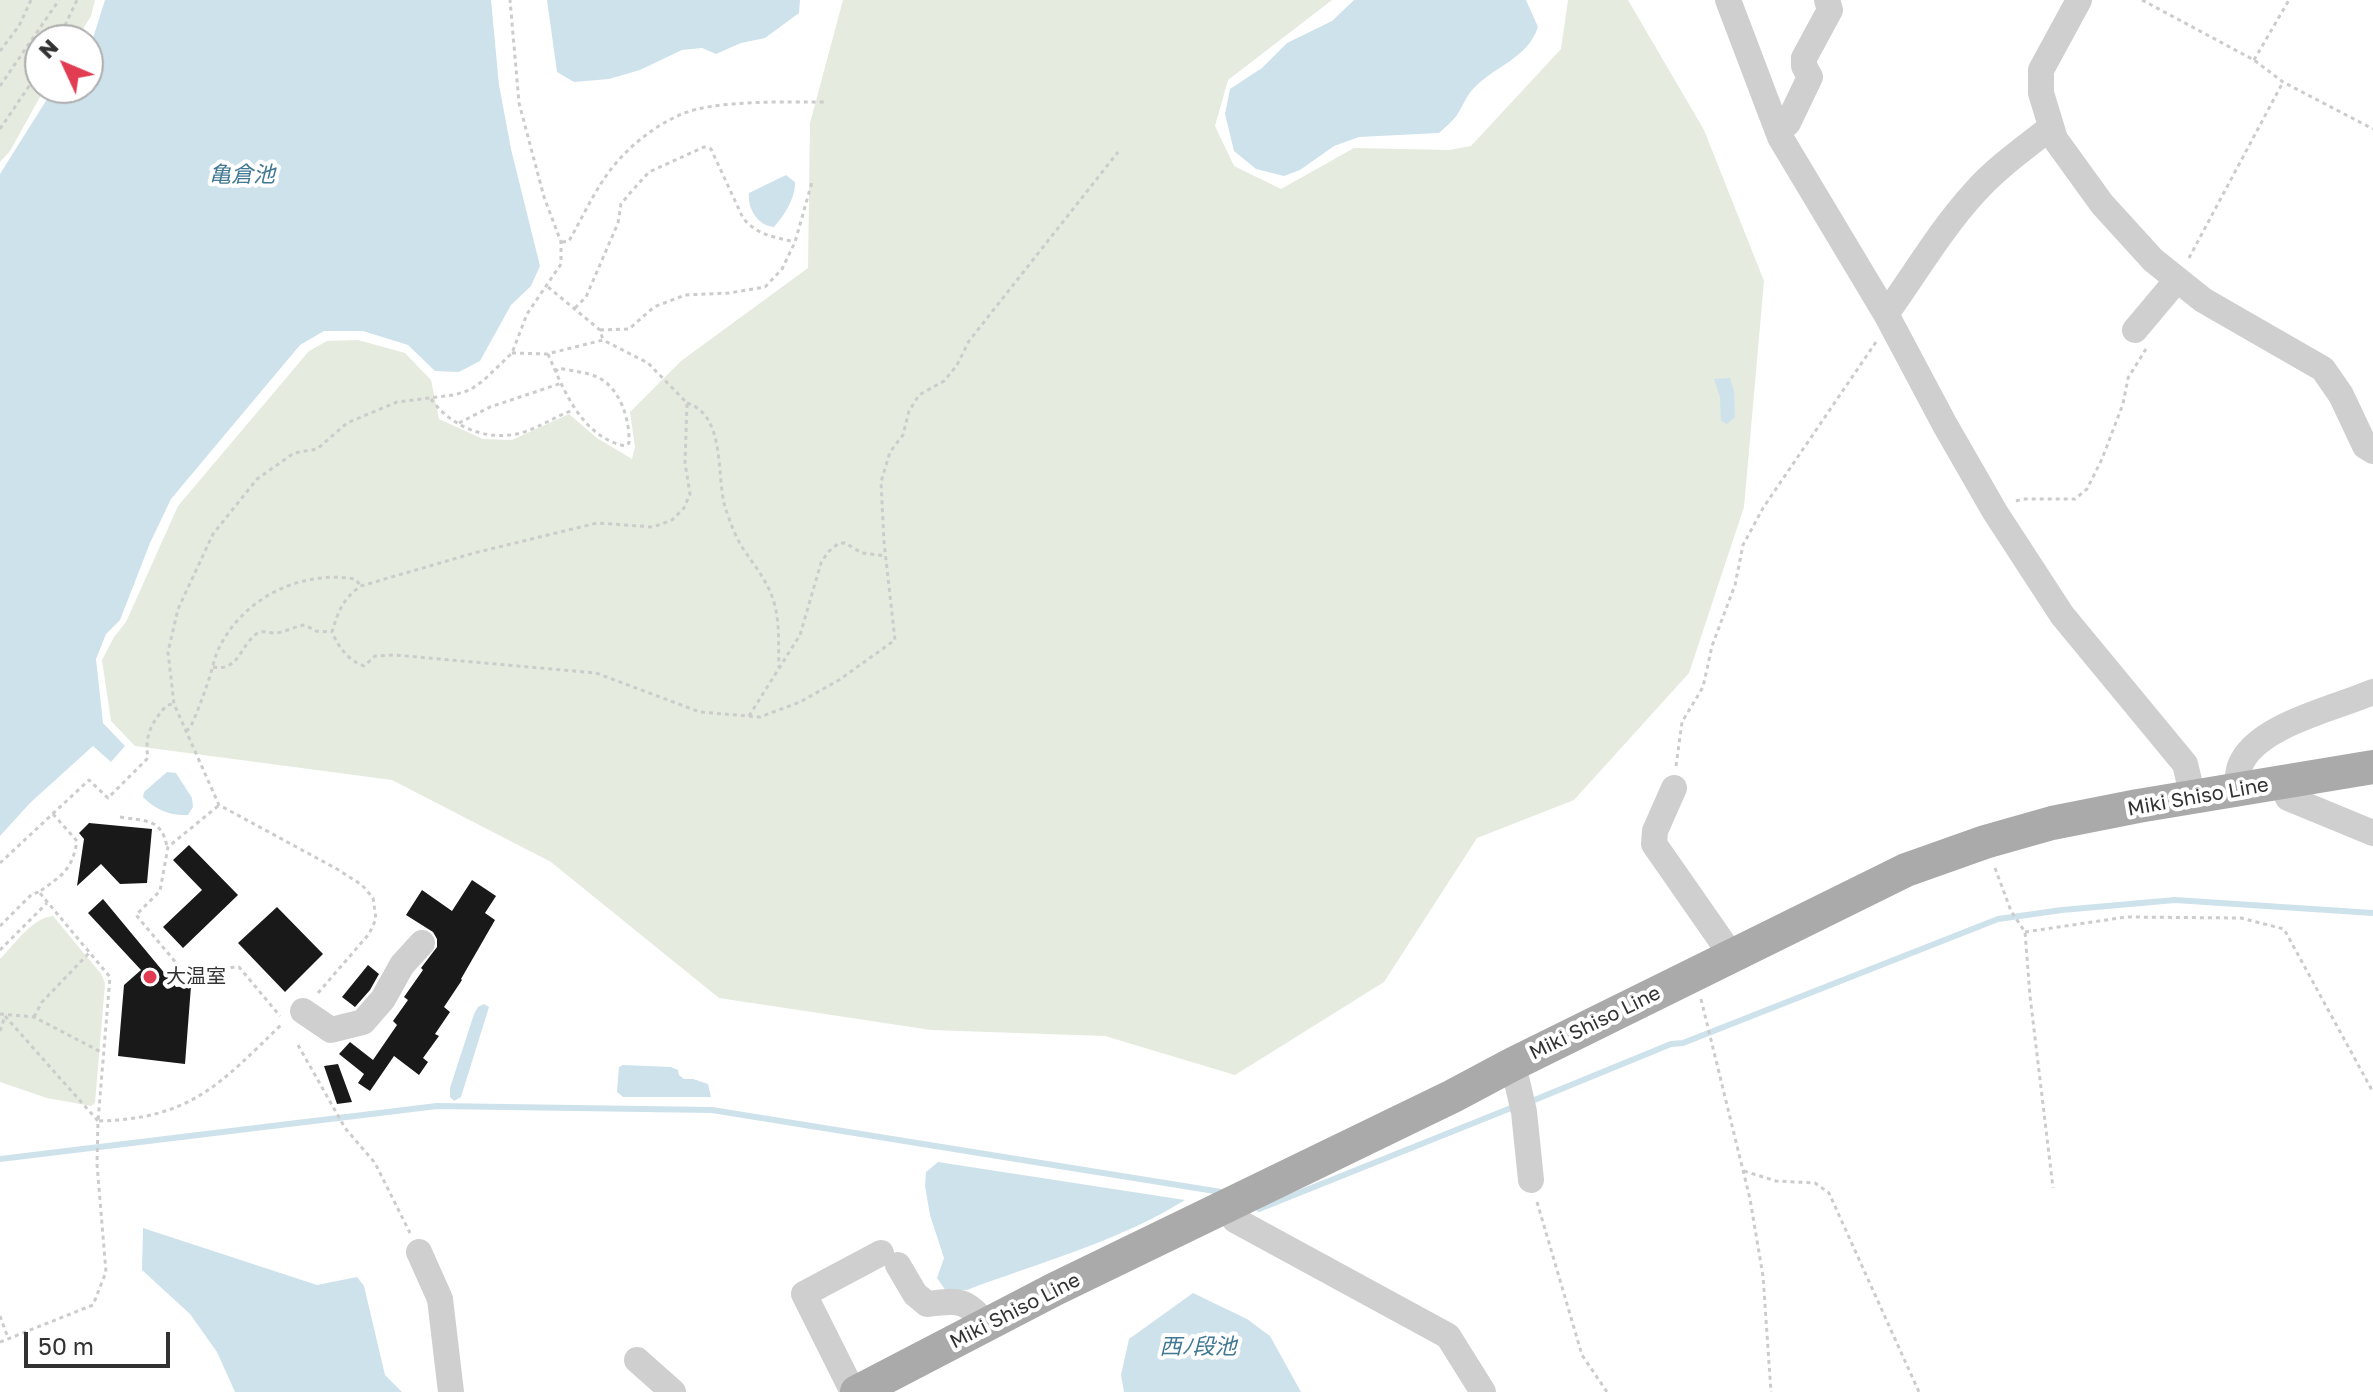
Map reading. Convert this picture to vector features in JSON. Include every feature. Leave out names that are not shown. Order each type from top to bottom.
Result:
[{"type":"main road","name":"Miki Shiso Line","points":[[855,1392],[1906,870],[1985,842],[2052,823],[2373,767]]},
{"type":"street","points":[[1728,0],[1778,131],[1889,319],[1995,512],[2062,615],[2185,764],[2193,797]]},
{"type":"street","points":[[1778,131],[1788,123],[1810,77],[1804,66],[1804,58],[1830,10],[1827,0]]},
{"type":"street","points":[[2079,0],[2041,70],[2041,93],[2055,139],[2102,204],[2153,260],[2203,300],[2323,369],[2341,395],[2365,446],[2373,451]]},
{"type":"street","points":[[1889,319],[1957,213],[1976,190],[2015,154],[2051,127]]},
{"type":"street","points":[[2143,336],[2177,280]]},
{"type":"street","points":[[2237,791],[2239,768],[2246,754],[2262,740],[2292,723],[2373,692]]},
{"type":"street","points":[[2282,783],[2288,798],[2373,833]]},
{"type":"street","points":[[1674,788],[1655,831],[1654,844],[1732,956]]},
{"type":"street","points":[[303,1011],[331,1030],[363,1022],[383,999],[402,965],[422,943]]},
{"type":"street","points":[[1513,1064],[1524,1112],[1531,1180]]},
{"type":"street","points":[[1225,1207],[1235,1220],[1448,1336],[1483,1392]]},
{"type":"street","points":[[419,1252],[440,1299],[451,1392]]},
{"type":"street","points":[[855,1392],[804,1294],[889,1259],[915,1294],[927,1304],[956,1300],[970,1305],[987,1325]]},
{"type":"street","points":[[637,1360],[673,1392]]},
{"type":"path","points":[[0,51],[19,26],[31,0]]},
{"type":"path","points":[[0,86],[59,0]]},
{"type":"path","points":[[66,24],[77,0]]},
{"type":"path","points":[[303,1011],[369,934],[376,919],[373,898],[362,885],[337,869],[219,805],[174,704],[168,652],[178,609],[213,534],[257,479],[294,453],[317,449],[347,423],[397,402],[431,399],[470,390],[512,353],[527,314],[561,264],[561,242],[544,197],[519,103],[510,0]]},
{"type":"path","points":[[2142,0],[2254,60],[2283,82],[2373,129]]},
{"type":"path","points":[[2254,60],[2289,0]]},
{"type":"path","points":[[2177,280],[2283,82]]},
{"type":"path","points":[[0,129],[24,94]]},
{"type":"path","points":[[561,242],[569,241],[607,175],[633,147],[684,113],[743,104],[825,102]]},
{"type":"path","points":[[575,308],[586,297],[618,223],[621,204],[649,172],[704,147],[711,149],[750,227],[758,233],[795,242]]},
{"type":"path","points":[[687,403],[685,463],[690,494],[684,508],[672,520],[653,527],[597,523],[474,553],[361,586],[347,596],[338,612],[332,632],[339,647],[354,662],[364,666],[375,656],[395,655],[596,673],[700,712],[760,717],[800,702],[839,680],[895,640],[881,482],[890,452],[903,435],[909,411],[919,395],[944,381],[997,304],[1118,152]]},
{"type":"path","points":[[600,330],[629,329],[654,307],[685,295],[765,287],[782,269],[795,242],[812,182]]},
{"type":"path","points":[[548,287],[600,330],[603,340]]},
{"type":"path","points":[[1674,788],[1682,722],[1703,687],[1712,646],[1735,585],[1743,545],[1763,508],[1889,319]]},
{"type":"path","points":[[1995,512],[2023,499],[2075,499],[2087,489],[2123,404],[2128,378],[2143,336]]},
{"type":"path","points":[[512,353],[547,354],[603,340],[648,363],[687,403],[695,405],[708,417],[713,429],[725,507],[741,545],[770,590],[778,623],[779,668]]},
{"type":"path","points":[[547,354],[555,372],[562,383],[573,410],[620,446],[629,443],[627,423],[617,395],[598,377],[559,368],[555,372]]},
{"type":"path","points":[[459,423],[490,407],[562,383]]},
{"type":"path","points":[[431,399],[440,412],[459,423],[482,434],[507,436],[529,431],[573,410]]},
{"type":"path","points":[[749,716],[800,635],[821,563],[828,552],[839,543],[845,543],[862,553],[886,556]]},
{"type":"path","points":[[186,731],[197,713],[218,650],[234,623],[249,607],[278,589],[324,578],[355,579],[361,586]]},
{"type":"path","points":[[213,667],[227,667],[236,661],[255,635],[262,632],[274,633],[305,625],[316,631],[332,632]]},
{"type":"path","points":[[0,863],[89,780],[108,798],[148,758],[145,742],[153,720],[167,705],[174,704]]},
{"type":"path","points":[[168,847],[219,805]]},
{"type":"path","points":[[0,926],[32,894],[60,876],[74,860],[77,841],[53,814]]},
{"type":"path","points":[[2,1015],[98,1121],[126,1120],[155,1114],[202,1096],[224,1080],[285,1022],[239,967],[183,971],[136,915],[160,891],[168,847],[165,834],[153,822],[120,817]]},
{"type":"path","points":[[1985,842],[2011,911],[2025,932],[2053,1188]]},
{"type":"path","points":[[0,1342],[93,1305],[106,1272],[97,1142],[110,977],[39,892]]},
{"type":"path","points":[[0,950],[47,903]]},
{"type":"path","points":[[2025,932],[2126,917],[2241,918],[2284,929],[2373,1092]]},
{"type":"path","points":[[34,1017],[42,1002],[90,952]]},
{"type":"path","points":[[1690,975],[1698,988],[1743,1171],[1763,1276],[1771,1392]]},
{"type":"path","points":[[2,1015],[34,1017],[103,1053]]},
{"type":"path","points":[[0,1022],[2,1015]]},
{"type":"path","points":[[0,1031],[2,1015]]},
{"type":"path","points":[[298,1045],[345,1128],[375,1163],[419,1252]]},
{"type":"path","points":[[1743,1171],[1776,1181],[1815,1183],[1829,1193],[1919,1392]]},
{"type":"path","points":[[1531,1180],[1582,1355],[1607,1392]]},
{"type":"path","points":[[0,1316],[8,1338]]},
{"type":"shaded area","points":[[0,0],[95,0],[86,24],[24,24],[24,104],[36,104],[10,151],[0,162]]},
{"type":"shaded area","points":[[843,0],[1332,0],[1228,80],[1215,126],[1234,166],[1281,189],[1354,148],[1449,150],[1471,146],[1561,49],[1568,0],[1628,0],[1704,130],[1764,281],[1744,507],[1689,673],[1574,800],[1477,838],[1384,982],[1235,1075],[1105,1036],[931,1030],[719,998],[551,862],[392,780],[135,746],[111,721],[102,660],[126,622],[178,506],[309,351],[327,341],[358,340],[405,353],[431,380],[439,419],[483,439],[512,440],[569,414],[597,438],[632,459],[635,447],[630,412],[681,361],[808,268],[810,123]]},
{"type":"shaded area","points":[[53,916],[102,975],[105,984],[95,1103],[91,1106],[47,1098],[0,1082],[0,959],[31,927]]},
{"type":"water","name":"亀倉池","points":[[105,0],[491,0],[499,85],[511,149],[540,266],[531,286],[511,305],[480,361],[459,372],[435,371],[408,345],[363,331],[324,331],[300,345],[171,499],[120,620],[106,634],[96,659],[103,723],[125,746],[111,762],[93,746],[30,803],[0,836],[0,174],[44,104],[104,104],[104,24],[97,24]]},
{"type":"water","points":[[547,0],[800,0],[799,13],[765,38],[741,43],[716,54],[702,48],[682,50],[640,70],[609,79],[574,82],[557,72]]},
{"type":"water","points":[[1354,0],[1526,0],[1538,27],[1527,47],[1482,80],[1469,94],[1455,118],[1439,133],[1359,137],[1334,146],[1300,170],[1284,176],[1256,169],[1234,151],[1225,114],[1230,89],[1262,68],[1287,43],[1332,21]]},
{"type":"water","points":[[786,175],[795,182],[791,200],[774,227],[768,226],[755,215],[749,193]]},
{"type":"water","points":[[1730,378],[1735,417],[1727,424],[1721,421],[1720,397],[1714,379]]},
{"type":"water","points":[[167,772],[176,773],[192,798],[193,807],[188,815],[164,811],[143,797],[144,792]]},
{"type":"water","points":[[484,1004],[489,1007],[461,1097],[454,1101],[450,1097],[450,1088],[474,1014]]},
{"type":"water","points":[[619,1067],[671,1067],[678,1070],[684,1079],[708,1084],[711,1097],[623,1097],[617,1092]]},
{"type":"water","points":[[938,1162],[1185,1200],[1133,1228],[1078,1250],[967,1290],[946,1291],[937,1278],[944,1258],[930,1215],[925,1186],[926,1172]]},
{"type":"water","points":[[143,1228],[317,1285],[357,1277],[364,1286],[385,1375],[402,1392],[235,1392],[217,1352],[190,1314],[142,1270]]},
{"type":"water","name":"西ﾉ段池","points":[[1193,1293],[1247,1319],[1270,1336],[1301,1392],[1124,1392],[1121,1375],[1129,1339]]},
{"type":"building","points":[[89,823],[152,829],[147,883],[120,884],[101,864],[77,886],[84,839],[79,833]]},
{"type":"building","points":[[189,845],[238,895],[183,948],[163,927],[202,890],[173,860]]},
{"type":"building","points":[[472,880],[496,896],[485,913],[495,920],[444,1007],[450,1012],[435,1034],[439,1036],[423,1058],[428,1062],[419,1075],[394,1056],[370,1091],[358,1083],[364,1074],[339,1054],[350,1042],[373,1060],[397,1025],[393,1021],[408,1000],[404,997],[437,947],[433,932],[406,915],[422,890],[452,911]]},
{"type":"building","name":"大温室","points":[[103,899],[176,987],[191,986],[185,1064],[118,1056],[124,985],[141,970],[88,913]]},
{"type":"building","points":[[277,907],[323,954],[285,992],[238,943]]},
{"type":"building","points":[[368,965],[379,974],[355,1007],[342,997]]},
{"type":"building","points":[[338,1064],[352,1102],[337,1104],[324,1066]]},
{"type":"waterway","points":[[1527,1103],[1671,1044],[1683,1043],[1998,919],[2175,900],[2373,913]]},
{"type":"waterway","points":[[0,1159],[437,1106],[712,1110],[1221,1192]]},
{"type":"waterway","points":[[1259,1209],[1516,1106]]},
{"type":"place","name":"大温室","points":[[150,977]]}]
